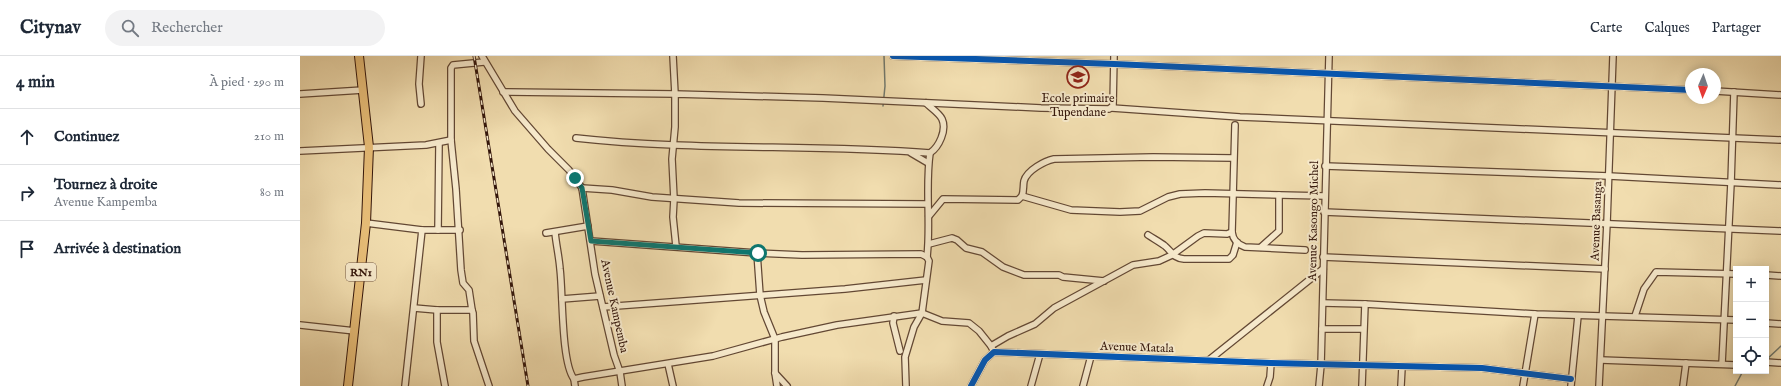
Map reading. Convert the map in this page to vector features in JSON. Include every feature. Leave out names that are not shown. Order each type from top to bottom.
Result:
[{"type":"highway","name":"RN1","points":[[348,386],[366,223],[369,147],[359,56]]},
{"type":"street","points":[[421,56],[419,84],[421,104]]},
{"type":"street","points":[[673,56],[675,94],[674,144],[672,160],[674,199],[673,217],[676,246]]},
{"type":"street","points":[[893,56],[1114,64],[1685,90]]},
{"type":"street","points":[[1112,108],[1114,56]]},
{"type":"street","name":"Avenue Kasongo Michel","points":[[1319,386],[1323,303],[1324,196],[1328,120],[1329,56]]},
{"type":"street","name":"Avenue Basanga","points":[[1599,386],[1613,56]]},
{"type":"street","points":[[483,59],[452,66],[451,140],[460,230],[462,278],[469,290],[473,313],[474,341],[489,386]]},
{"type":"street","name":"Avenue Kampemba","points":[[483,59],[494,74],[515,111],[548,149],[569,170],[582,188],[595,274],[614,355],[620,372],[622,386]]},
{"type":"street","points":[[300,94],[363,90]]},
{"type":"street","points":[[1721,91],[1781,95]]},
{"type":"street","points":[[503,92],[675,94],[1079,109],[1112,108],[1240,116],[1781,140]]},
{"type":"street","points":[[1722,364],[1734,92]]},
{"type":"street","points":[[906,386],[906,357],[914,327],[922,313],[929,261],[927,256],[929,216],[927,204],[928,162],[930,153],[938,144],[943,126],[942,119],[926,104]]},
{"type":"street","points":[[1235,125],[1233,158],[1233,238],[1236,242],[1245,247],[1305,250]]},
{"type":"street","points":[[576,138],[625,143],[769,148],[849,148],[930,153]]},
{"type":"street","points":[[300,151],[439,144],[451,140]]},
{"type":"street","points":[[438,230],[439,144]]},
{"type":"street","points":[[907,151],[928,162]]},
{"type":"street","points":[[929,216],[934,208],[943,199],[1018,200],[1022,196],[1024,179],[1029,173],[1046,160],[1140,157],[1233,158]]},
{"type":"street","points":[[1325,166],[1609,176],[1731,183],[1781,184]]},
{"type":"street","points":[[582,188],[612,190],[652,197],[757,204],[927,204]]},
{"type":"street","points":[[1022,196],[1071,210],[1120,212],[1140,211],[1168,197],[1180,194],[1324,196]]},
{"type":"street","points":[[1261,247],[1279,231],[1279,195]]},
{"type":"street","points":[[1324,212],[1781,231]]},
{"type":"street","points":[[366,223],[422,230],[460,230]]},
{"type":"street","points":[[546,233],[588,226]]},
{"type":"street","points":[[405,386],[422,230]]},
{"type":"street","points":[[555,232],[560,269],[565,341],[575,386]]},
{"type":"street","points":[[991,346],[1013,333],[1035,324],[1054,308],[1080,292],[1104,282],[1133,264],[1158,261],[1172,255],[1194,238],[1204,233],[1227,234],[1232,232]]},
{"type":"street","points":[[1148,235],[1163,245],[1172,255],[1177,258],[1184,259],[1229,259],[1233,255],[1236,242]]},
{"type":"street","points":[[928,244],[952,238],[957,240],[966,248],[982,252],[1003,267],[1024,275],[1059,275],[1063,277],[1104,282]]},
{"type":"street","points":[[591,241],[802,255],[921,254],[927,256]]},
{"type":"street","points":[[758,253],[760,295],[764,312],[775,339],[775,373],[777,386]]},
{"type":"street","points":[[1323,257],[1605,269]]},
{"type":"street","points":[[1209,360],[1323,269]]},
{"type":"street","points":[[1635,316],[1644,289],[1656,272],[1733,274]]},
{"type":"street","points":[[1769,275],[1781,276]]},
{"type":"street","points":[[603,307],[845,289],[926,280]]},
{"type":"street","points":[[562,299],[600,296]]},
{"type":"street","points":[[1323,303],[1578,316],[1635,316],[1733,320]]},
{"type":"street","points":[[1362,386],[1365,304]]},
{"type":"street","points":[[414,308],[437,310],[472,310]]},
{"type":"street","points":[[437,310],[437,342],[445,386]]},
{"type":"street","points":[[574,379],[713,356],[775,339],[837,325],[922,313],[942,320],[969,322],[980,331],[991,346],[994,352],[985,360],[971,386]]},
{"type":"street","points":[[1523,386],[1535,314]]},
{"type":"street","points":[[894,316],[893,323],[900,351]]},
{"type":"street","points":[[1571,386],[1578,316]]},
{"type":"street","points":[[1769,323],[1781,324]]},
{"type":"street","points":[[300,325],[355,331]]},
{"type":"street","points":[[1322,328],[1364,329]]},
{"type":"street","name":"Avenue Matala","points":[[994,352],[1321,365],[1482,368],[1571,379]]},
{"type":"street","points":[[1031,386],[1040,354]]},
{"type":"street","points":[[1083,386],[1091,356]]},
{"type":"street","points":[[1601,360],[1733,365]]},
{"type":"street","points":[[1769,362],[1781,363]]},
{"type":"street","points":[[1267,386],[1272,363]]},
{"type":"street","points":[[1683,386],[1686,363]]},
{"type":"street","points":[[668,364],[672,386]]},
{"type":"street","points":[[1401,386],[1402,367]]},
{"type":"street","points":[[775,373],[787,386]]},
{"type":"waterway","points":[[883,106],[885,86],[884,56]]},
{"type":"waterway","points":[[1769,357],[1781,346]]},
{"type":"waterway","points":[[1735,386],[1741,374]]},
{"type":"railway","points":[[474,56],[528,386]]},
{"type":"cycle path","points":[[893,56],[1114,64],[1685,90]]},
{"type":"cycle path","points":[[971,386],[985,360],[994,352],[1271,363],[1482,368],[1571,379]]},
{"type":"place","name":"Ecole primaire Tupendane","points":[[1078,77]]},
{"type":"route","points":[[575,178],[582,188],[591,241],[758,253]]}]
